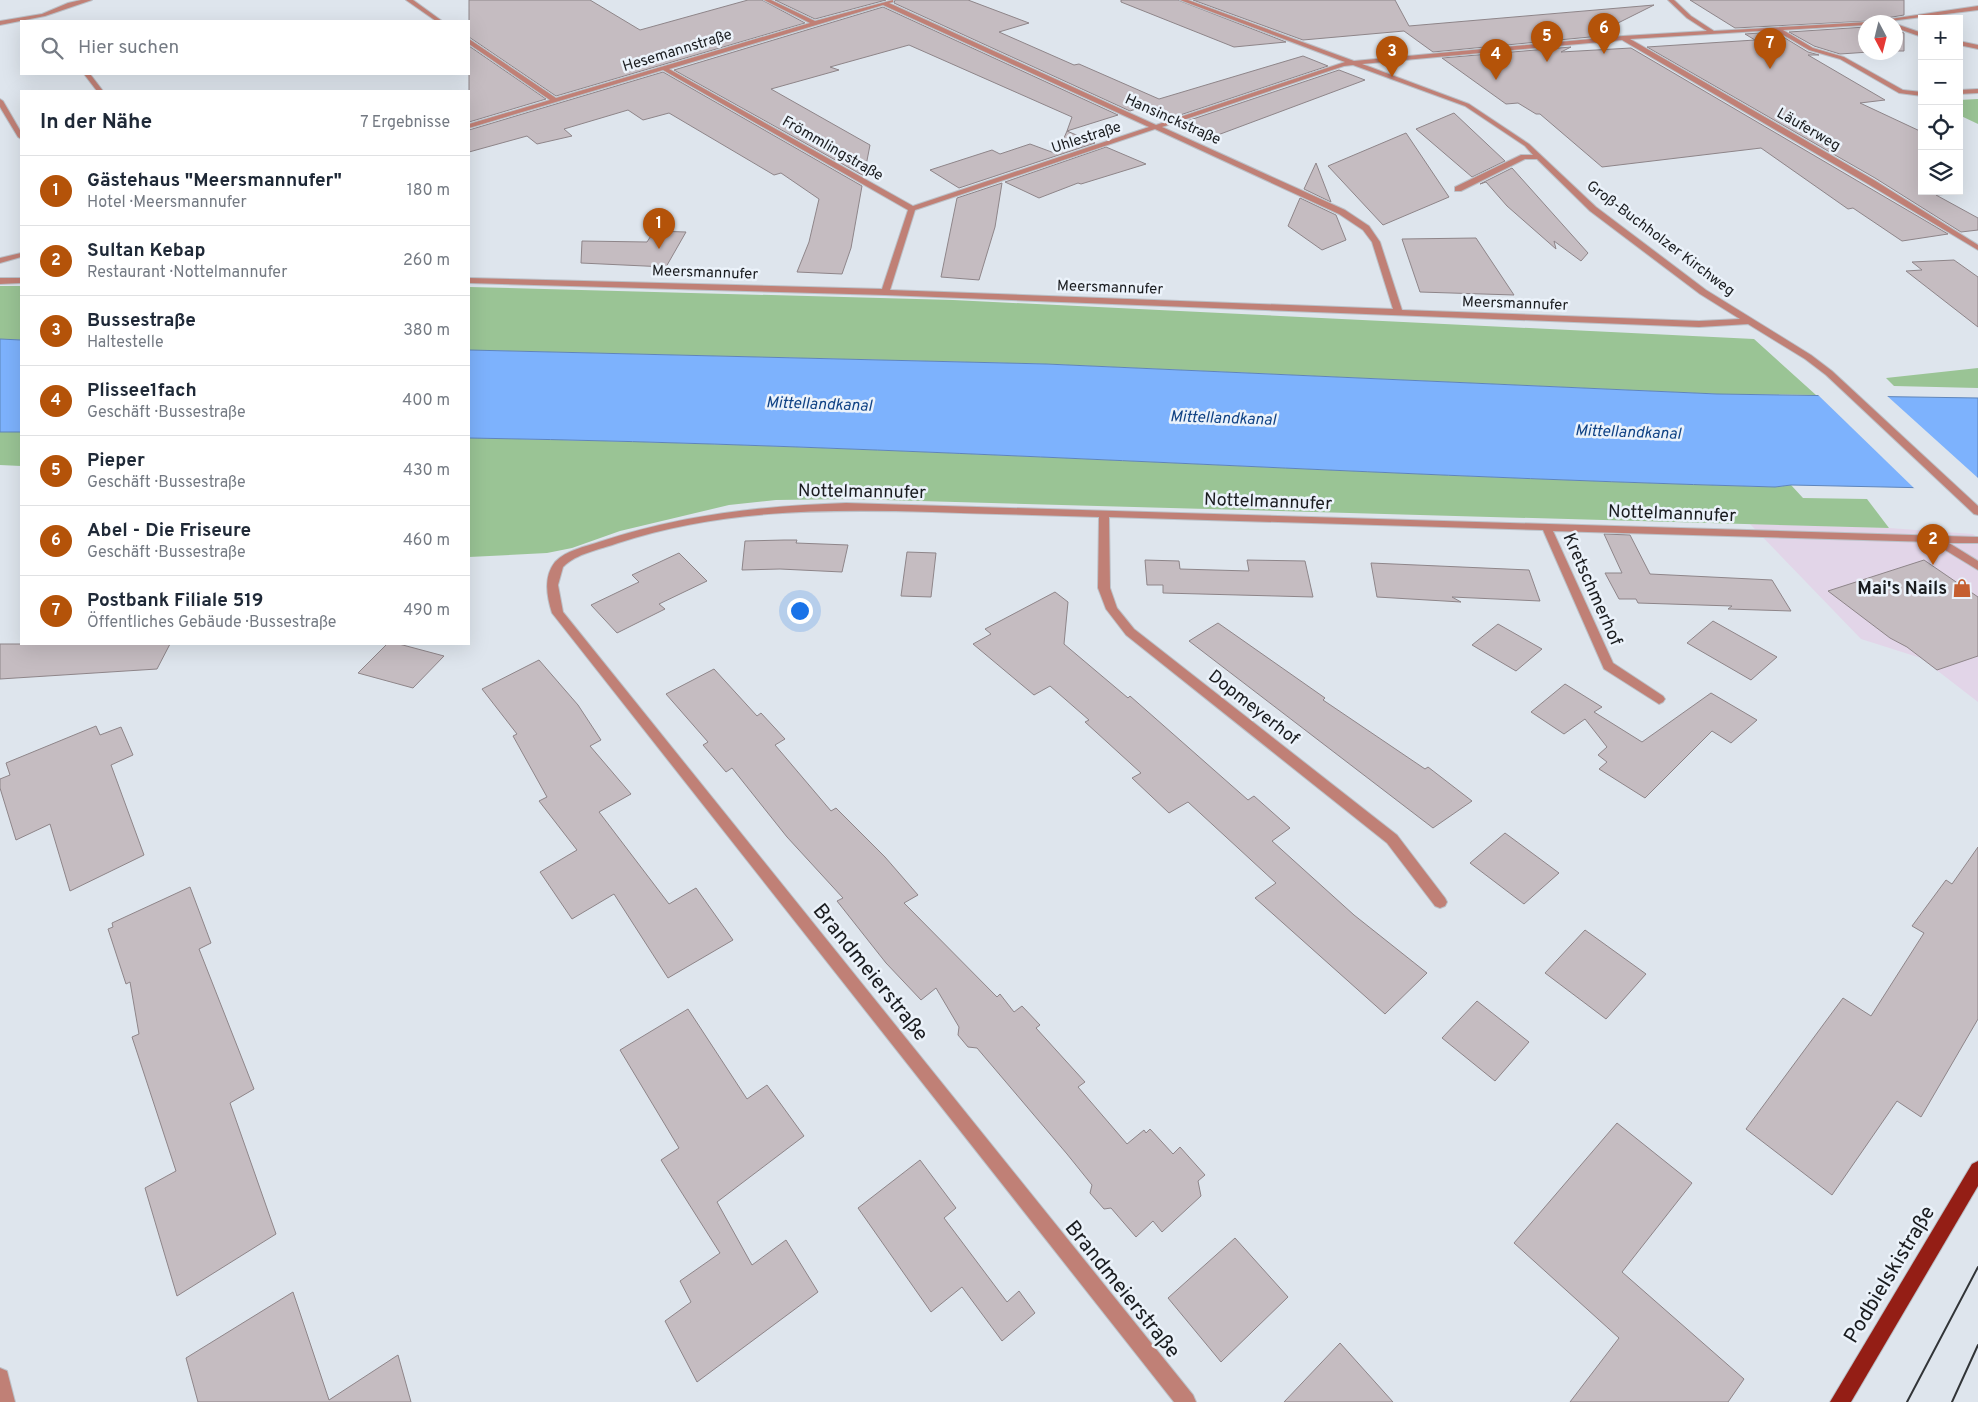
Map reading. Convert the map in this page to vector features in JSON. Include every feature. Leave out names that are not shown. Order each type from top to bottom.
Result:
[{"type":"main road","name":"Podbielskistraße","points":[[1840,1402],[1978,1170]]},
{"type":"street","points":[[0,23],[43,15],[70,4],[90,0]]},
{"type":"street","points":[[409,0],[439,20]]},
{"type":"street","points":[[767,0],[813,22]]},
{"type":"street","name":"Hesemannstraße","points":[[470,126],[665,69],[813,22],[894,0]]},
{"type":"street","name":"Groß-Buchholzer Kirchweg","points":[[1183,0],[1467,105],[1527,145],[1593,209],[1703,292],[1808,357],[1840,383],[1976,510]]},
{"type":"street","points":[[1671,0],[1689,17],[1712,32]]},
{"type":"street","name":"Hansinckstraße","points":[[883,3],[1302,192],[1342,212],[1366,228],[1376,242],[1398,312]]},
{"type":"street","points":[[1903,19],[1978,8]]},
{"type":"street","points":[[43,15],[47,20]]},
{"type":"street","name":"Uhlestraße","points":[[912,209],[1158,128],[1343,64],[1623,38],[1858,23]]},
{"type":"street","points":[[1777,28],[1811,49],[1842,58],[1901,92],[1918,94]]},
{"type":"street","points":[[1903,28],[1918,34]]},
{"type":"street","name":"Läuferweg","points":[[1623,38],[1863,177],[1978,248]]},
{"type":"street","points":[[470,42],[555,101]]},
{"type":"street","points":[[1963,44],[1978,47]]},
{"type":"street","name":"Frömmlingstraße","points":[[665,69],[912,209]]},
{"type":"street","points":[[88,75],[99,90]]},
{"type":"street","points":[[1963,92],[1978,90]]},
{"type":"street","points":[[0,101],[20,135]]},
{"type":"street","points":[[1458,189],[1524,157],[1539,157]]},
{"type":"street","points":[[885,292],[912,209]]},
{"type":"street","points":[[0,261],[20,255]]},
{"type":"street","points":[[0,281],[20,281]]},
{"type":"street","name":"Meersmannufer","points":[[470,281],[885,292],[1699,324],[1750,321]]},
{"type":"street","name":"Nottelmannufer","points":[[563,560],[622,538],[732,512],[777,508],[846,506],[1978,540]]},
{"type":"street","name":"Dopmeyerhof","points":[[1104,514],[1104,588],[1112,609],[1130,632],[1392,839],[1440,902]]},
{"type":"street","name":"Kretschmerhof","points":[[1546,526],[1608,666],[1659,699]]},
{"type":"street","points":[[1935,539],[1978,566]]},
{"type":"street","name":"Brandmeierstraße","points":[[563,560],[554,577],[552,594],[558,613],[1186,1402]]},
{"type":"street","points":[[0,1378],[5,1402]]},
{"type":"shaded area","points":[[1750,524],[1889,528],[1973,534],[1978,538],[1978,702],[1921,658],[1861,639]]},
{"type":"green space","points":[[1978,99],[1978,124],[1963,117],[1963,100]]},
{"type":"green space","points":[[0,286],[20,286],[20,340],[0,339]]},
{"type":"green space","points":[[470,287],[953,300],[1754,339],[1816,395],[1717,394],[1046,364],[470,350]]},
{"type":"green space","points":[[1978,368],[1978,388],[1894,386],[1886,378]]},
{"type":"green space","points":[[0,432],[20,432],[20,466],[0,465]]},
{"type":"green space","points":[[470,438],[959,453],[1612,482],[1775,487],[1791,485],[1803,498],[1867,499],[1889,528],[849,499],[776,500],[729,505],[620,531],[572,548],[547,553],[470,557]]},
{"type":"water","points":[[0,339],[20,340],[20,432],[0,432]]},
{"type":"water","name":"Mittellandkanal","points":[[470,350],[1046,364],[1717,394],[1978,398],[1978,489],[1791,485],[1775,487],[1612,482],[959,453],[470,438]]},
{"type":"pier","points":[[1815,392],[1885,394],[1978,478],[1978,492],[1917,491]]},
{"type":"building","points":[[469,0],[590,0],[640,30],[748,0],[762,0],[805,23],[556,96],[470,38]]},
{"type":"building","points":[[775,0],[886,0],[815,19]]},
{"type":"building","points":[[895,0],[968,0],[1029,23],[999,32],[1159,99],[1303,56],[1328,66],[1165,120],[1139,108],[1130,111],[894,3]]},
{"type":"building","points":[[1121,0],[1178,0],[1286,42],[1234,47],[1121,2]]},
{"type":"building","points":[[1193,0],[1395,0],[1409,26],[1654,5],[1590,37],[1433,52],[1404,31],[1303,40]]},
{"type":"building","points":[[1690,0],[1904,0],[1903,15],[1858,15],[1858,22],[1735,28]]},
{"type":"building","points":[[883,7],[1118,115],[1067,131],[1072,117],[909,45],[830,67],[839,70],[771,89],[870,145],[864,176],[674,70]]},
{"type":"building","points":[[1858,28],[1858,53],[1840,54],[1814,46],[1789,32]]},
{"type":"building","points":[[1775,32],[1808,52],[1819,55],[1808,55],[1885,100],[1860,103],[1918,130],[1918,195],[1936,195],[1978,218],[1978,230],[1961,232],[1875,178],[1647,47],[1755,40],[1745,34]]},
{"type":"building","points":[[1903,33],[1904,33],[1903,51]]},
{"type":"building","points":[[470,47],[546,99],[470,122]]},
{"type":"building","points":[[1571,47],[1561,52],[1631,48],[1948,234],[1902,241],[1853,208],[1848,209],[1761,148],[1602,167],[1540,114],[1536,114],[1518,103],[1506,104],[1442,58]]},
{"type":"building","points":[[1339,70],[1365,80],[1207,139],[1175,125]]},
{"type":"building","points":[[663,72],[862,186],[851,248],[842,274],[797,272],[809,242],[819,199],[781,173],[774,175],[669,113],[643,120],[628,110],[564,129],[572,136],[537,144],[527,136],[470,152],[470,130]]},
{"type":"building","points":[[1454,113],[1505,161],[1472,177],[1416,129]]},
{"type":"building","points":[[1067,131],[1095,143],[959,188],[930,170],[992,150],[1000,154],[1030,144],[1057,154]]},
{"type":"building","points":[[1406,133],[1449,197],[1383,225],[1328,166]]},
{"type":"building","points":[[1106,147],[1146,164],[1081,184],[1078,183],[1039,198],[1005,182]]},
{"type":"building","points":[[1316,163],[1331,202],[1304,189]]},
{"type":"building","points":[[1512,168],[1588,253],[1581,261],[1554,241],[1556,249],[1507,206],[1486,182],[1480,184]]},
{"type":"building","points":[[1002,183],[995,227],[979,280],[941,277],[957,198]]},
{"type":"building","points":[[1300,198],[1336,215],[1346,240],[1322,250],[1288,226]]},
{"type":"building","points":[[654,231],[686,232],[666,267],[581,263],[582,241],[647,242]]},
{"type":"building","points":[[1476,238],[1514,295],[1420,292],[1402,239]]},
{"type":"building","points":[[1954,260],[1978,277],[1978,327],[1906,271],[1922,270],[1912,262]]},
{"type":"building","points":[[1604,534],[1630,535],[1650,574],[1772,580],[1791,611],[1728,609],[1732,606],[1638,603],[1636,599],[1619,599],[1605,573],[1622,573]]},
{"type":"building","points":[[797,540],[796,543],[848,545],[842,572],[780,569],[742,570],[745,541]]},
{"type":"building","points":[[907,552],[936,553],[931,597],[901,596]]},
{"type":"building","points":[[679,553],[707,581],[659,604],[665,609],[617,633],[591,605],[639,582],[632,575]]},
{"type":"building","points":[[1145,560],[1179,561],[1180,569],[1249,571],[1247,560],[1305,561],[1313,597],[1163,593],[1163,585],[1147,585]]},
{"type":"building","points":[[1924,560],[1978,597],[1978,656],[1937,670],[1907,647],[1890,638],[1828,591]]},
{"type":"building","points":[[1371,563],[1529,570],[1540,601],[1452,597],[1461,602],[1377,597]]},
{"type":"building","points":[[1055,592],[1068,602],[1064,644],[1128,698],[1130,696],[1248,800],[1254,796],[1290,828],[1272,841],[1354,915],[1427,973],[1385,1014],[1255,898],[1276,883],[1188,802],[1169,813],[1132,778],[1141,773],[1085,722],[1089,720],[1050,686],[1034,695],[973,644],[991,634],[985,629]]},
{"type":"building","points":[[1713,621],[1777,657],[1751,680],[1687,643]]},
{"type":"building","points":[[1218,623],[1325,698],[1323,700],[1425,769],[1428,767],[1472,801],[1433,828],[1189,641]]},
{"type":"building","points":[[1498,624],[1542,649],[1516,671],[1472,645]]},
{"type":"building","points":[[0,644],[169,645],[157,669],[0,679]]},
{"type":"building","points":[[386,645],[403,645],[444,656],[413,688],[358,673]]},
{"type":"building","points":[[539,660],[578,705],[601,740],[590,746],[631,794],[599,812],[669,904],[696,888],[733,940],[668,978],[614,894],[572,919],[540,872],[577,850],[539,801],[547,797],[513,736],[517,734],[482,689]]},
{"type":"building","points":[[714,669],[757,716],[761,713],[785,739],[775,745],[831,811],[836,808],[885,857],[918,895],[904,903],[997,997],[1000,994],[1014,1012],[1022,1006],[1040,1025],[1036,1028],[1085,1082],[1078,1087],[1127,1144],[1144,1130],[1146,1133],[1150,1129],[1173,1154],[1180,1147],[1205,1175],[1198,1181],[1201,1196],[1162,1232],[1153,1221],[1136,1237],[1111,1208],[1104,1209],[1090,1193],[1092,1185],[1067,1154],[977,1048],[968,1047],[958,1035],[959,1027],[936,988],[921,1000],[886,963],[837,901],[843,898],[787,837],[732,768],[726,772],[703,745],[708,742],[666,694]]},
{"type":"building","points":[[1565,684],[1602,707],[1594,712],[1642,742],[1711,693],[1757,720],[1731,743],[1712,731],[1645,798],[1599,769],[1607,762],[1598,755],[1607,747],[1585,719],[1564,734],[1531,712]]},
{"type":"building","points":[[96,726],[100,735],[121,727],[133,755],[111,765],[144,855],[70,891],[50,824],[16,840],[0,788],[0,779],[10,775],[6,763]]},
{"type":"building","points":[[1505,833],[1559,873],[1524,904],[1470,863]]},
{"type":"building","points":[[1978,847],[1978,1019],[1921,1117],[1897,1101],[1832,1195],[1746,1129],[1843,998],[1871,1016],[1924,933],[1912,926],[1946,880],[1952,884]]},
{"type":"building","points":[[190,887],[211,943],[199,949],[254,1089],[230,1103],[276,1234],[177,1296],[145,1188],[176,1171],[132,1037],[139,1034],[130,982],[126,984],[108,929],[113,927],[112,923]]},
{"type":"building","points":[[1585,930],[1646,974],[1606,1019],[1545,973]]},
{"type":"building","points":[[1477,1001],[1529,1042],[1495,1081],[1442,1038]]},
{"type":"building","points":[[688,1009],[747,1099],[767,1085],[804,1136],[717,1202],[752,1265],[786,1240],[818,1292],[697,1382],[665,1321],[691,1302],[680,1281],[720,1253],[661,1160],[679,1148],[620,1050]]},
{"type":"building","points":[[1617,1123],[1692,1183],[1622,1272],[1744,1379],[1728,1402],[1570,1402],[1619,1338],[1514,1243]]},
{"type":"building","points":[[920,1160],[956,1208],[944,1218],[1007,1302],[1019,1291],[1035,1313],[1002,1341],[962,1287],[931,1312],[858,1208]]},
{"type":"building","points":[[1235,1238],[1288,1297],[1221,1362],[1168,1298]]},
{"type":"building","points":[[293,1292],[329,1400],[398,1355],[411,1402],[198,1402],[186,1358]]},
{"type":"building","points":[[1340,1343],[1393,1402],[1284,1402]]},
{"type":"tram line","points":[[1907,1402],[1978,1267]]},
{"type":"tram line","points":[[1952,1402],[1978,1345]]},
{"type":"place","name":"Abel - Die Friseure","points":[[1604,54]]},
{"type":"place","name":"Pieper","points":[[1547,62]]},
{"type":"place","name":"Postbank Filiale 519","points":[[1770,69]]},
{"type":"place","name":"Bussestraße","points":[[1392,77]]},
{"type":"place","name":"Plissee1fach","points":[[1496,80]]},
{"type":"place","name":"Gästehaus \"Meersmannufer\"","points":[[659,249]]},
{"type":"place","name":"Sultan Kebap","points":[[1933,565]]},
{"type":"place","name":"Mai's Nails","points":[[1962,588]]}]
